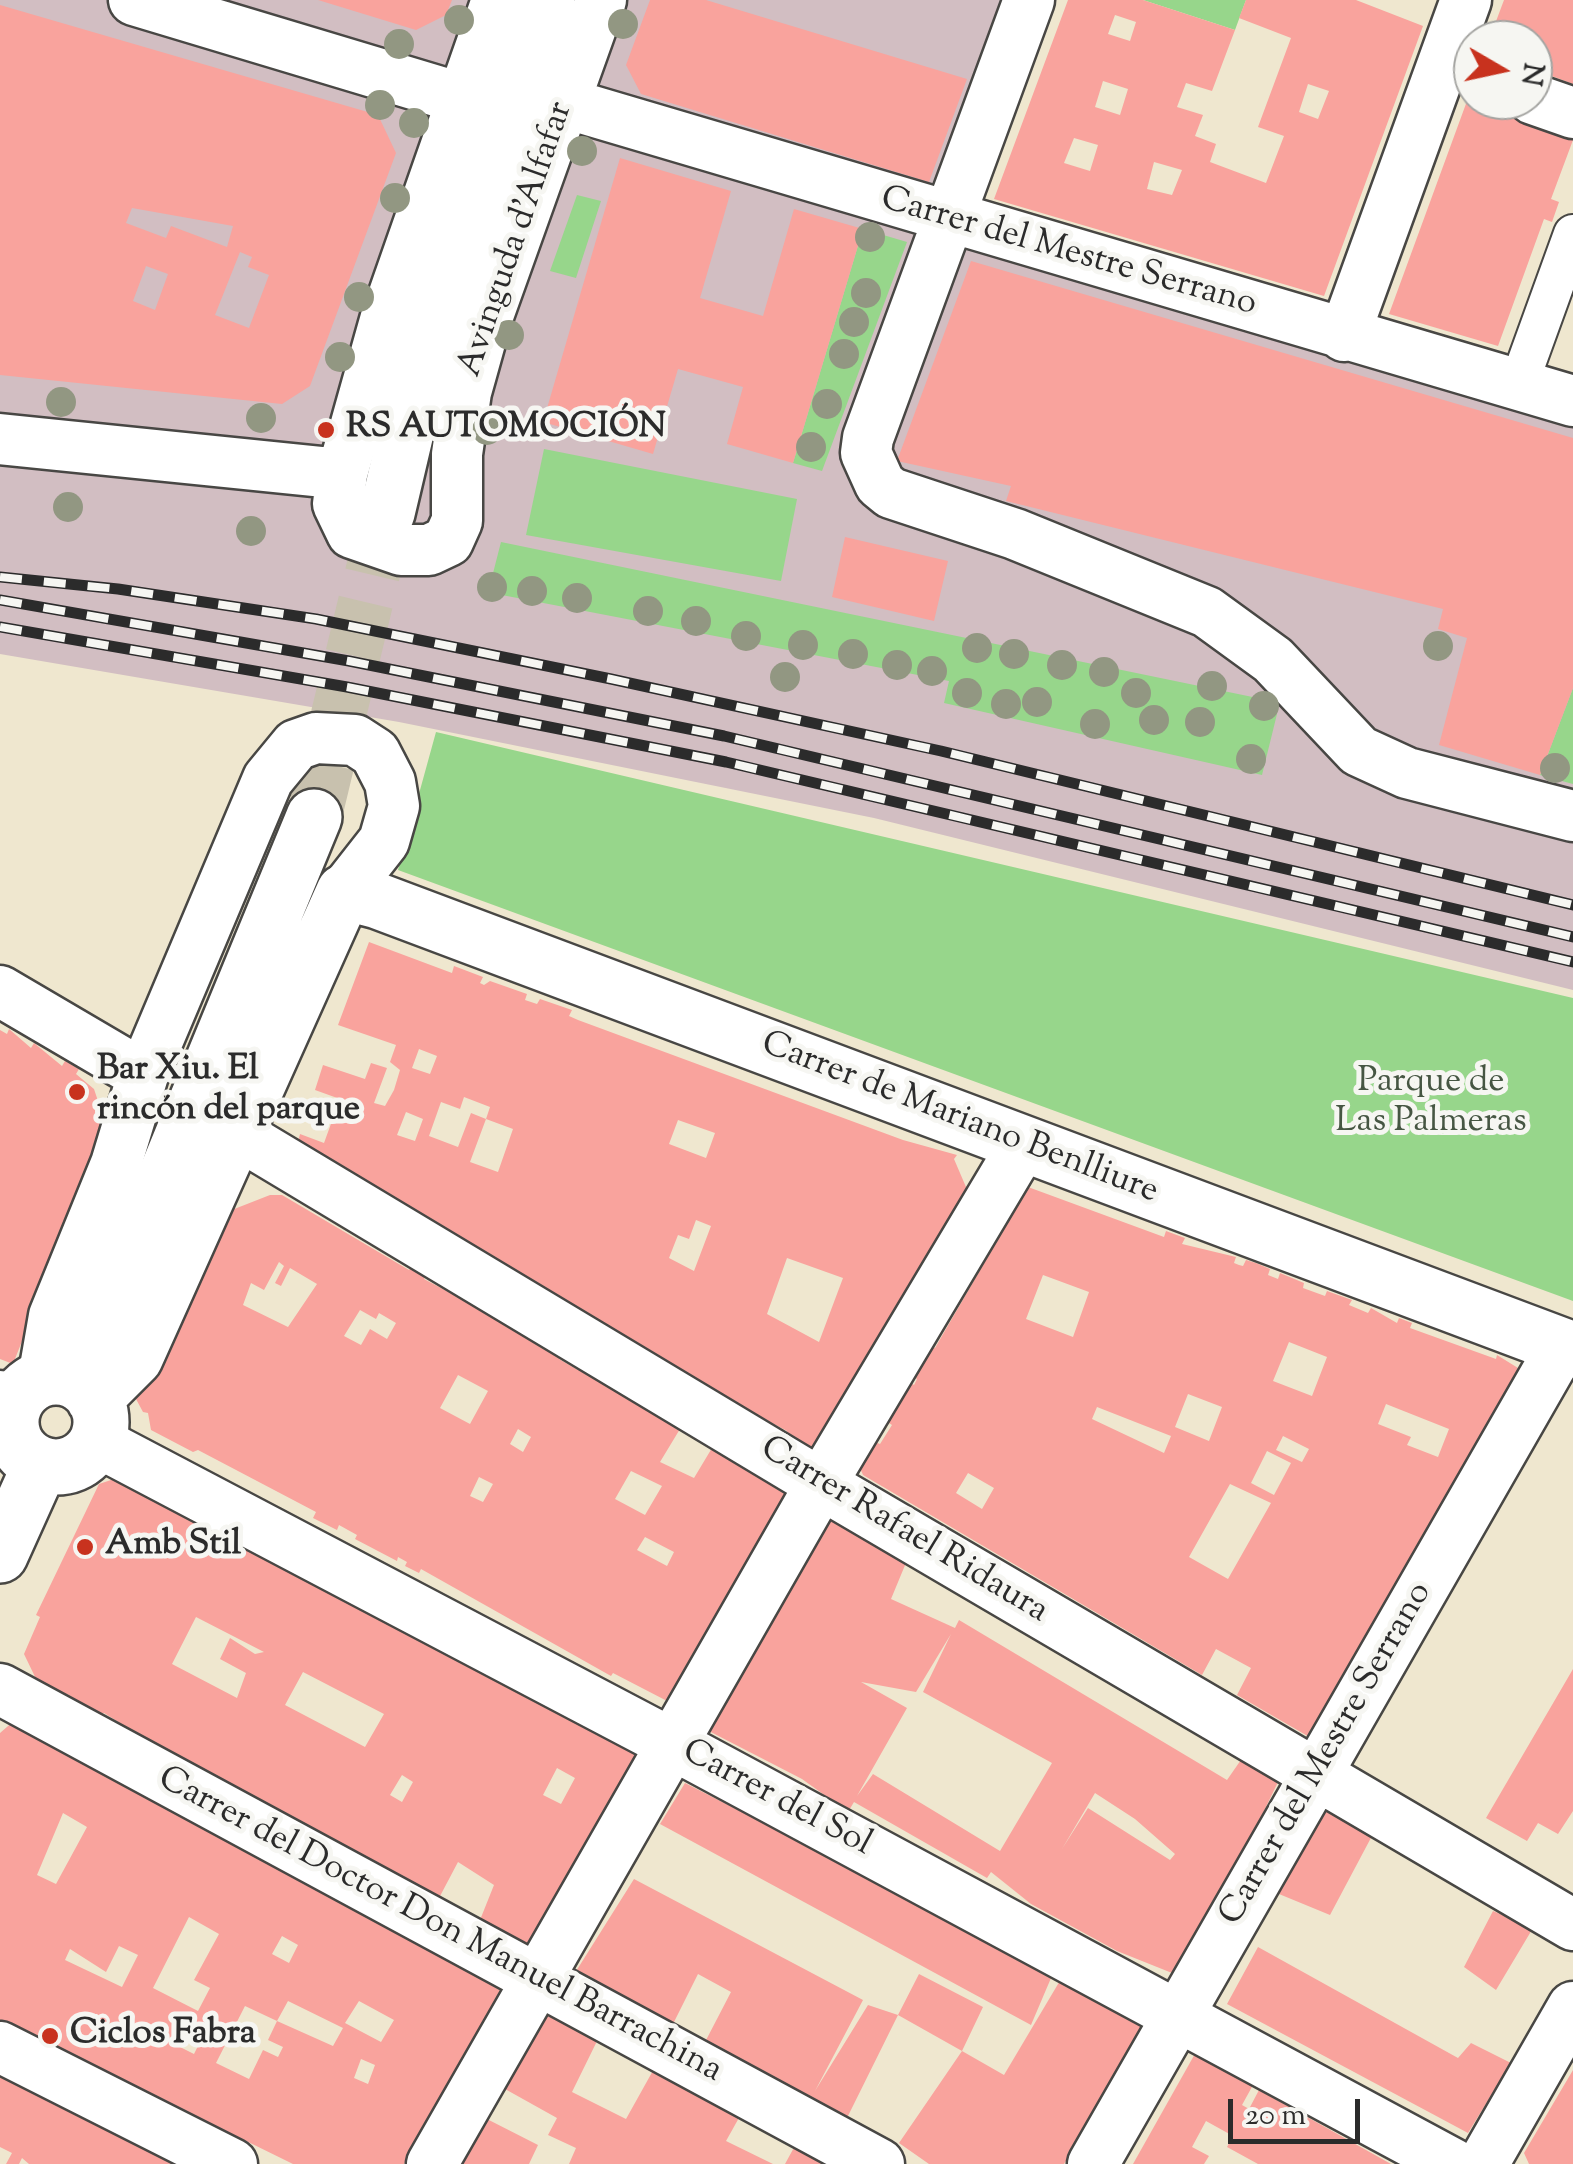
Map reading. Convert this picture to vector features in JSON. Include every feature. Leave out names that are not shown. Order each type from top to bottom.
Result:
[{"type":"street","points":[[134,0],[460,98]]},
{"type":"street","name":"Avinguda d'Alfafar","points":[[497,0],[386,316],[342,474],[338,504],[352,533],[401,550],[429,550],[448,540],[457,520],[457,454],[466,392],[485,324],[601,0]]},
{"type":"street","name":"Avinguda d'Alfafar","points":[[387,513],[432,322],[547,0]]},
{"type":"street","points":[[1030,0],[868,438],[866,453],[880,484],[891,493],[1015,534],[1207,612],[1273,660],[1359,751],[1408,773],[1573,816]]},
{"type":"street","points":[[1344,336],[1453,81]]},
{"type":"street","name":"Carrer del Mestre Serrano","points":[[565,103],[948,220],[1573,402]]},
{"type":"street","points":[[1526,361],[1573,234]]},
{"type":"street","points":[[0,439],[342,474]]},
{"type":"street","points":[[0,1554],[41,1464],[18,1445],[12,1432],[55,1400],[135,1358],[344,892],[384,840],[394,806],[390,782],[375,753],[354,740],[316,738],[296,746],[268,779],[144,1075],[116,1164],[54,1316],[55,1400]]},
{"type":"street","points":[[55,1400],[314,818]]},
{"type":"street","name":"Carrer de Mariano Benlliure","points":[[344,892],[378,901],[1568,1348]]},
{"type":"street","points":[[0,991],[144,1075]]},
{"type":"street","name":"Carrer Rafael Ridaura","points":[[236,1133],[822,1484],[1573,1925]]},
{"type":"street","points":[[432,2164],[822,1484],[1023,1144]]},
{"type":"street","name":"Carrer del Mestre Serrano","points":[[1094,2164],[1568,1348]]},
{"type":"street","name":"Carrer del Sol","points":[[55,1400],[674,1745],[1453,2164]]},
{"type":"street","name":"Carrer del Doctor Don Manuel Barrachina","points":[[0,1689],[879,2164]]},
{"type":"street","points":[[1483,2164],[1573,2006]]},
{"type":"street","points":[[0,2046],[232,2164]]},
{"type":"shaded area","points":[[0,0],[1029,0],[948,219],[1573,401],[1573,990],[874,818],[399,722],[0,654]]},
{"type":"green space","points":[[1143,0],[1246,0],[1235,30]]},
{"type":"green space","points":[[577,195],[601,201],[576,278],[550,271]]},
{"type":"green space","points":[[863,229],[907,242],[822,471],[793,463]]},
{"type":"green space","points":[[544,449],[797,499],[781,581],[526,535]]},
{"type":"green space","points":[[501,542],[1272,701],[1277,714],[1262,775],[944,703],[949,681],[481,591],[491,581]]},
{"type":"green space","points":[[1573,688],[1573,784],[1540,775]]},
{"type":"green space","name":"Parque de Las Palmeras","points":[[436,732],[1573,998],[1573,1301],[398,870]]},
{"type":"building","points":[[318,0],[452,0],[446,15],[416,30]]},
{"type":"building","points":[[650,0],[706,0],[967,79],[929,182],[641,94],[626,65]]},
{"type":"building","points":[[1068,0],[1143,0],[1235,30],[1212,91],[1186,83],[1177,107],[1203,115],[1195,136],[1216,144],[1210,162],[1266,183],[1284,136],[1258,127],[1291,38],[1239,18],[1246,0],[1356,0],[1423,26],[1324,296],[994,199]],"holes":[[[1115,15],[1136,22],[1130,41],[1108,34]],[[1103,81],[1128,89],[1120,115],[1095,107]],[[1308,84],[1329,91],[1318,119],[1299,112]],[[1074,138],[1098,145],[1090,171],[1064,163]],[[1154,162],[1182,170],[1172,195],[1147,189]]]},
{"type":"building","points":[[1504,0],[1573,0],[1573,84],[1553,76],[1553,20],[1496,20]]},
{"type":"building","points":[[0,5],[378,115],[396,153],[310,386],[282,404],[0,375]],"holes":[[[132,208],[233,226],[227,247],[171,226],[166,238],[126,223]],[[240,252],[252,257],[248,267],[269,275],[249,328],[215,315]],[[146,266],[168,274],[155,310],[133,301]]]},
{"type":"building","points":[[1460,120],[1519,120],[1573,140],[1551,199],[1559,202],[1552,222],[1544,219],[1498,346],[1389,314]]},
{"type":"building","points":[[620,158],[731,191],[700,298],[763,316],[794,209],[863,229],[793,463],[727,444],[743,387],[678,369],[653,454],[543,422]]},
{"type":"building","points":[[971,261],[1573,438],[1573,688],[1540,775],[1439,745],[1467,638],[1438,629],[1443,609],[1006,501],[1011,486],[897,461]]},
{"type":"building","points":[[845,537],[948,561],[934,621],[832,597]]},
{"type":"building","points":[[369,942],[452,973],[454,966],[483,977],[480,983],[484,985],[490,981],[527,994],[525,1000],[537,1004],[540,999],[572,1010],[569,1016],[578,1020],[903,1140],[957,1155],[954,1159],[969,1194],[832,1421],[819,1455],[787,1437],[787,1431],[682,1375],[680,1368],[649,1355],[652,1351],[610,1331],[608,1326],[298,1142],[300,1134],[324,1143],[340,1099],[315,1090],[323,1065],[365,1079],[371,1063],[387,1068],[374,1103],[385,1106],[394,1090],[400,1070],[390,1062],[396,1045],[338,1025]],"holes":[[[419,1049],[437,1056],[430,1074],[412,1068]],[[464,1097],[490,1107],[486,1119],[471,1113],[458,1147],[429,1136],[441,1102],[460,1109]],[[406,1112],[423,1119],[415,1141],[397,1135]],[[486,1119],[513,1129],[498,1172],[470,1162]],[[678,1120],[715,1133],[706,1158],[669,1144]],[[696,1220],[711,1226],[694,1271],[669,1258],[678,1235],[689,1239]],[[787,1258],[843,1278],[819,1342],[767,1314]]]},
{"type":"building","points":[[9,1029],[62,1066],[65,1061],[79,1069],[76,1074],[94,1089],[98,1101],[95,1111],[106,1128],[13,1364],[0,1359],[0,1030],[7,1034]]},
{"type":"building","points":[[1028,1187],[1164,1237],[1166,1231],[1185,1238],[1182,1244],[1236,1257],[1234,1263],[1239,1265],[1243,1266],[1246,1260],[1256,1263],[1270,1269],[1268,1275],[1278,1279],[1280,1273],[1304,1283],[1303,1288],[1352,1300],[1349,1305],[1368,1313],[1371,1308],[1397,1323],[1399,1318],[1412,1323],[1410,1328],[1496,1359],[1497,1355],[1520,1373],[1311,1738],[1237,1695],[1251,1668],[1216,1649],[1202,1675],[863,1475],[860,1468],[869,1451],[875,1442],[880,1444],[892,1425],[886,1421],[909,1382],[914,1385],[917,1379],[913,1376],[930,1345],[935,1348]],"holes":[[[1043,1275],[1089,1292],[1073,1337],[1026,1319]],[[1289,1342],[1327,1357],[1312,1396],[1273,1381]],[[1188,1394],[1222,1407],[1209,1441],[1175,1427]],[[1386,1404],[1449,1429],[1438,1457],[1407,1445],[1411,1437],[1378,1424]],[[1097,1407],[1171,1436],[1164,1453],[1092,1419]],[[1283,1436],[1309,1449],[1302,1462],[1276,1450]],[[1267,1451],[1291,1463],[1274,1495],[1251,1483]],[[968,1473],[994,1488],[982,1509],[956,1493]],[[1230,1484],[1271,1503],[1228,1579],[1189,1557]]]},
{"type":"building","points":[[270,1195],[282,1195],[409,1270],[412,1266],[427,1274],[424,1279],[539,1340],[537,1345],[545,1350],[548,1344],[562,1353],[559,1359],[578,1370],[581,1364],[596,1373],[596,1380],[680,1429],[660,1462],[694,1478],[712,1448],[790,1494],[669,1702],[613,1673],[611,1676],[421,1569],[419,1573],[405,1566],[407,1562],[398,1557],[397,1561],[355,1539],[357,1535],[339,1525],[337,1530],[313,1518],[316,1512],[198,1450],[193,1452],[151,1430],[148,1413],[143,1412],[136,1399],[219,1215]],"holes":[[[279,1262],[284,1266],[275,1283],[281,1286],[290,1268],[317,1284],[288,1327],[243,1305],[251,1283],[264,1290]],[[360,1310],[376,1319],[379,1313],[396,1323],[387,1339],[370,1329],[361,1345],[344,1336]],[[458,1375],[488,1391],[470,1424],[440,1408]],[[518,1429],[531,1437],[523,1452],[510,1444]],[[631,1471],[662,1486],[645,1515],[615,1499]],[[479,1477],[493,1484],[483,1502],[470,1496]],[[645,1537],[674,1552],[667,1566],[637,1550]]]},
{"type":"building","points":[[123,1476],[633,1745],[630,1750],[639,1755],[529,1946],[480,1920],[494,1885],[458,1862],[439,1898],[232,1786],[229,1791],[104,1713],[98,1715],[69,1695],[38,1683],[24,1654],[40,1617],[36,1615],[99,1484]],"holes":[[[196,1617],[264,1652],[255,1654],[230,1638],[220,1659],[246,1673],[237,1698],[172,1664]],[[303,1672],[384,1714],[365,1747],[285,1705]],[[557,1768],[575,1778],[561,1804],[543,1795]],[[402,1775],[413,1782],[402,1802],[390,1795]]]},
{"type":"building","points":[[833,1513],[908,1558],[891,1599],[955,1628],[959,1620],[1227,1780],[1243,1757],[1278,1782],[1222,1898],[1172,1973],[1117,1951],[1031,1904],[991,1872],[987,1878],[854,1802],[848,1812],[802,1779],[703,1728]],"holes":[[[951,1634],[923,1692],[1052,1763],[1000,1851],[873,1774],[857,1796],[907,1708],[861,1682],[916,1692]],[[1095,1793],[1135,1819],[1175,1854],[1170,1860],[1088,1808],[1062,1849]]]},
{"type":"building","points":[[1573,1669],[1573,1811],[1558,1834],[1538,1823],[1527,1841],[1486,1818]]},
{"type":"building","points":[[15,1720],[506,1987],[404,2164],[293,2164],[6,2023],[0,2024],[0,1733]],"holes":[[[63,1813],[87,1827],[56,1884],[37,1875]],[[189,1917],[219,1934],[194,1980],[210,1988],[198,2011],[153,1988]],[[282,1936],[298,1945],[289,1963],[272,1954]],[[119,1946],[138,1955],[122,1987],[65,1960],[70,1949],[106,1972]],[[288,2001],[343,2028],[333,2046],[277,2021]],[[359,2001],[394,2020],[381,2042],[345,2023]],[[245,2006],[277,2021],[268,2040],[283,2047],[278,2057],[263,2050],[249,2079],[216,2063]],[[191,2026],[204,2034],[194,2054],[180,2047]],[[361,2059],[375,2065],[368,2084],[354,2078]]]},
{"type":"building","points":[[685,1783],[1054,1971],[1031,2025],[660,1824]]},
{"type":"building","points":[[1325,1811],[1373,1834],[1330,1915],[1279,1894]]},
{"type":"building","points":[[634,1879],[863,2000],[815,2091],[868,2005],[898,2015],[845,2122],[808,2104],[781,2081],[704,2044],[731,1992],[698,1974],[670,2030],[573,1976]]},
{"type":"building","points":[[1493,1911],[1533,1928],[1496,1990],[1464,1967]]},
{"type":"building","points":[[1258,1947],[1458,2058],[1471,2043],[1511,2063],[1468,2133],[1227,2004]]},
{"type":"building","points":[[919,1974],[983,2007],[962,2051],[898,2015]]},
{"type":"building","points":[[1061,1979],[1146,2027],[1064,2164],[929,2164],[899,2143],[962,2051],[1004,2075]]},
{"type":"building","points":[[551,2008],[600,2035],[572,2092],[626,2119],[655,2067],[740,2116],[726,2141],[773,2164],[569,2164],[576,2148],[548,2135],[557,2118],[505,2089]]},
{"type":"building","points":[[1196,2052],[1253,2085],[1242,2105],[1249,2109],[1259,2090],[1391,2164],[1258,2164],[1227,2147],[1233,2136],[1206,2121],[1192,2147],[1209,2156],[1204,2164],[1133,2164]]},
{"type":"building","points":[[0,2063],[205,2164],[29,2164],[22,2158],[19,2164],[6,2164],[12,2153],[0,2147]]},
{"type":"building","points":[[1573,2070],[1573,2164],[1529,2164],[1524,2153]]},
{"type":"building","points":[[483,2117],[538,2145],[529,2164],[457,2164]]},
{"type":"building","points":[[797,2142],[841,2164],[785,2164]]},
{"type":"tunnel","points":[[314,817],[387,513]]},
{"type":"railway","points":[[0,577],[118,589],[316,619],[611,679],[941,751],[1573,905]]},
{"type":"railway","points":[[0,600],[349,661],[724,736],[1573,937]]},
{"type":"railway","points":[[0,627],[347,687],[726,762],[1573,962]]},
{"type":"place","name":"RS AUTOMOCIÓN","points":[[326,430]]},
{"type":"place","name":"Bar Xiu. El rincón del parque","points":[[77,1092]]},
{"type":"place","name":"Amb Stil","points":[[85,1547]]},
{"type":"place","name":"Ciclos Fabra","points":[[50,2036]]}]
